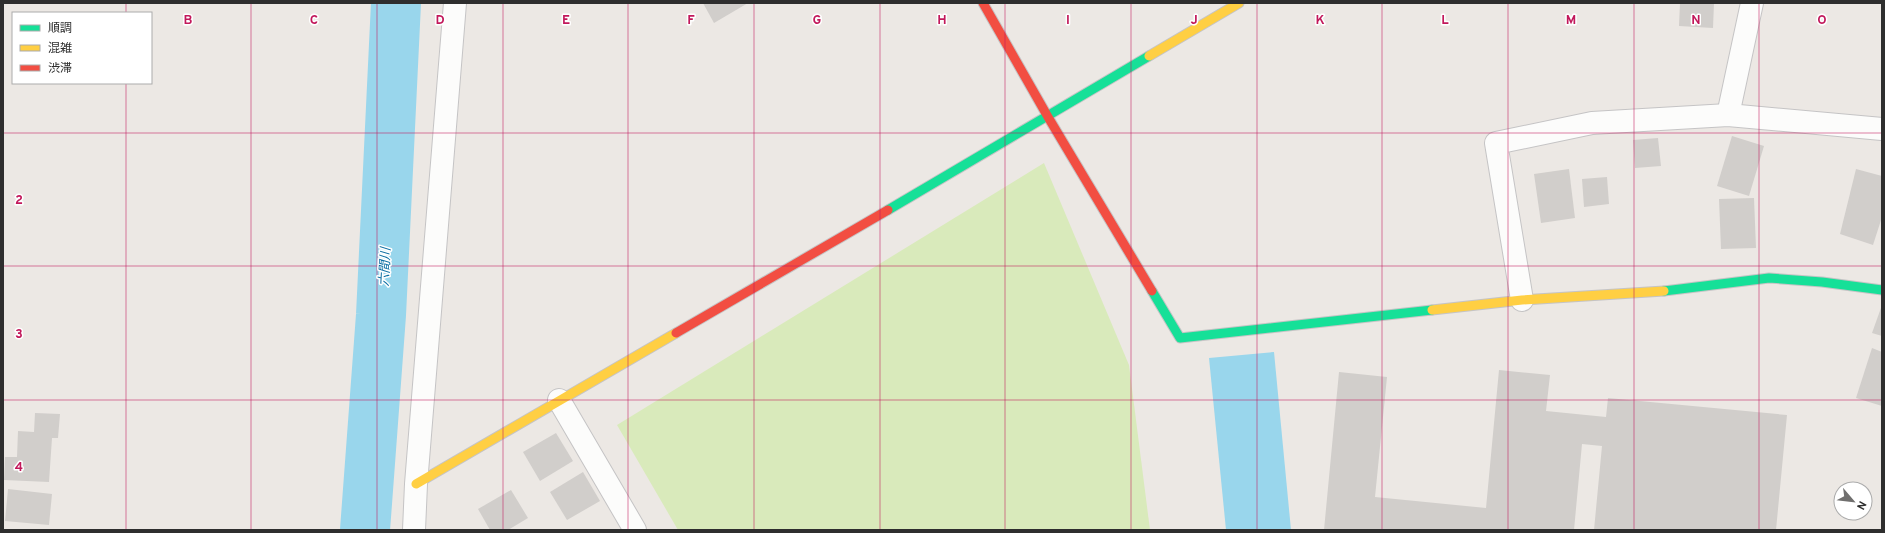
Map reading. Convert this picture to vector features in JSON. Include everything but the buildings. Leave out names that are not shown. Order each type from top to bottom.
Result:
[{"type":"street","points":[[414,530],[416,484],[455,3]]},
{"type":"street","points":[[983,3],[1048,117],[1180,338],[1522,300],[1662,291],[1769,278],[1822,282],[1882,290]]},
{"type":"street","points":[[416,484],[1048,117],[1239,3]]},
{"type":"street","points":[[1728,115],[1752,3]]},
{"type":"street","points":[[1522,300],[1496,143],[1592,123],[1728,115],[1882,129]]},
{"type":"street","points":[[559,400],[634,530]]},
{"type":"green space","points":[[1044,163],[1129,365],[1150,530],[678,530],[617,425]]},
{"type":"water","points":[[1274,352],[1291,530],[1226,530],[1209,358]]},
{"type":"waterway","name":"六間川","points":[[365,530],[381,315],[396,3]]},
{"type":"traffic: fast","points":[[888,210],[1149,56]]},
{"type":"traffic: fast","points":[[1664,291],[1769,278],[1822,282],[1882,290]]},
{"type":"traffic: fast","points":[[1152,291],[1180,338],[1432,310]]},
{"type":"traffic: slow","points":[[1149,56],[1239,3]]},
{"type":"traffic: slow","points":[[1432,310],[1522,300],[1664,291]]},
{"type":"traffic: slow","points":[[416,484],[676,333]]},
{"type":"traffic: jam","points":[[983,3],[1048,117],[1152,291]]},
{"type":"traffic: jam","points":[[676,333],[888,210]]}]
